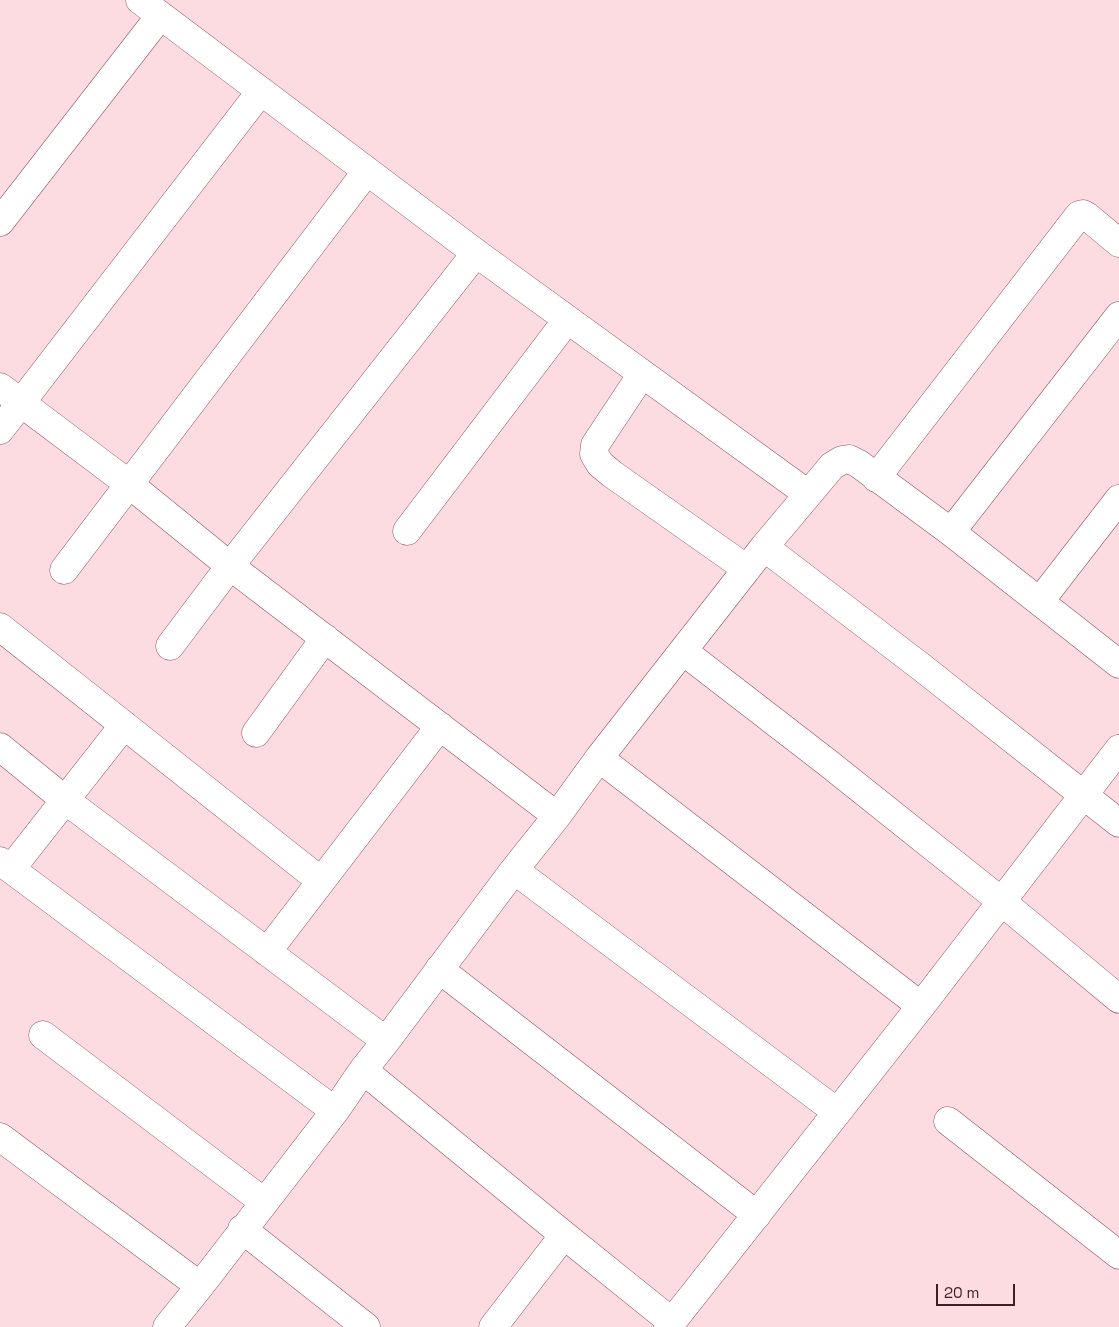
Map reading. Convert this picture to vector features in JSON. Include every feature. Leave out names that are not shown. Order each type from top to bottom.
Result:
[{"type":"street","points":[[0,222],[150,8],[566,320],[808,494]]},
{"type":"street","points":[[0,430],[10,394],[261,91]]},
{"type":"street","points":[[64,570],[367,171]]},
{"type":"street","points":[[876,478],[1078,215],[1082,214],[1088,217],[1119,242]]},
{"type":"street","points":[[170,646],[230,566],[476,253]]},
{"type":"street","points":[[951,532],[1119,316]]},
{"type":"street","points":[[407,531],[566,320]]},
{"type":"street","points":[[642,374],[595,445],[594,454],[600,464],[612,474],[747,569]]},
{"type":"street","points":[[10,394],[129,484],[230,566],[557,816]]},
{"type":"street","points":[[167,1327],[335,1110],[363,1070],[599,758],[764,547],[832,466],[842,460],[849,459],[854,461],[951,532],[1119,664]]},
{"type":"street","points":[[1040,601],[1119,499]]},
{"type":"street","points":[[764,547],[920,666],[1119,823]]},
{"type":"street","points":[[0,627],[322,881]]},
{"type":"street","points":[[256,733],[325,638]]},
{"type":"street","points":[[683,651],[828,763],[1001,901],[1119,999]]},
{"type":"street","points":[[124,725],[65,800],[5,865],[335,1110]]},
{"type":"street","points":[[267,952],[440,726]]},
{"type":"street","points":[[0,747],[65,800],[386,1041]]},
{"type":"street","points":[[363,1070],[670,1324],[921,1006],[1119,749]]},
{"type":"street","points":[[599,758],[921,1006]]},
{"type":"street","points":[[514,870],[837,1112]]},
{"type":"street","points":[[440,969],[757,1215]]},
{"type":"street","points":[[43,1035],[264,1202]]},
{"type":"street","points":[[948,1121],[1119,1254]]},
{"type":"street","points":[[0,1137],[200,1286]]},
{"type":"street","points":[[242,1229],[366,1327]]},
{"type":"street","points":[[493,1327],[564,1235]]}]
